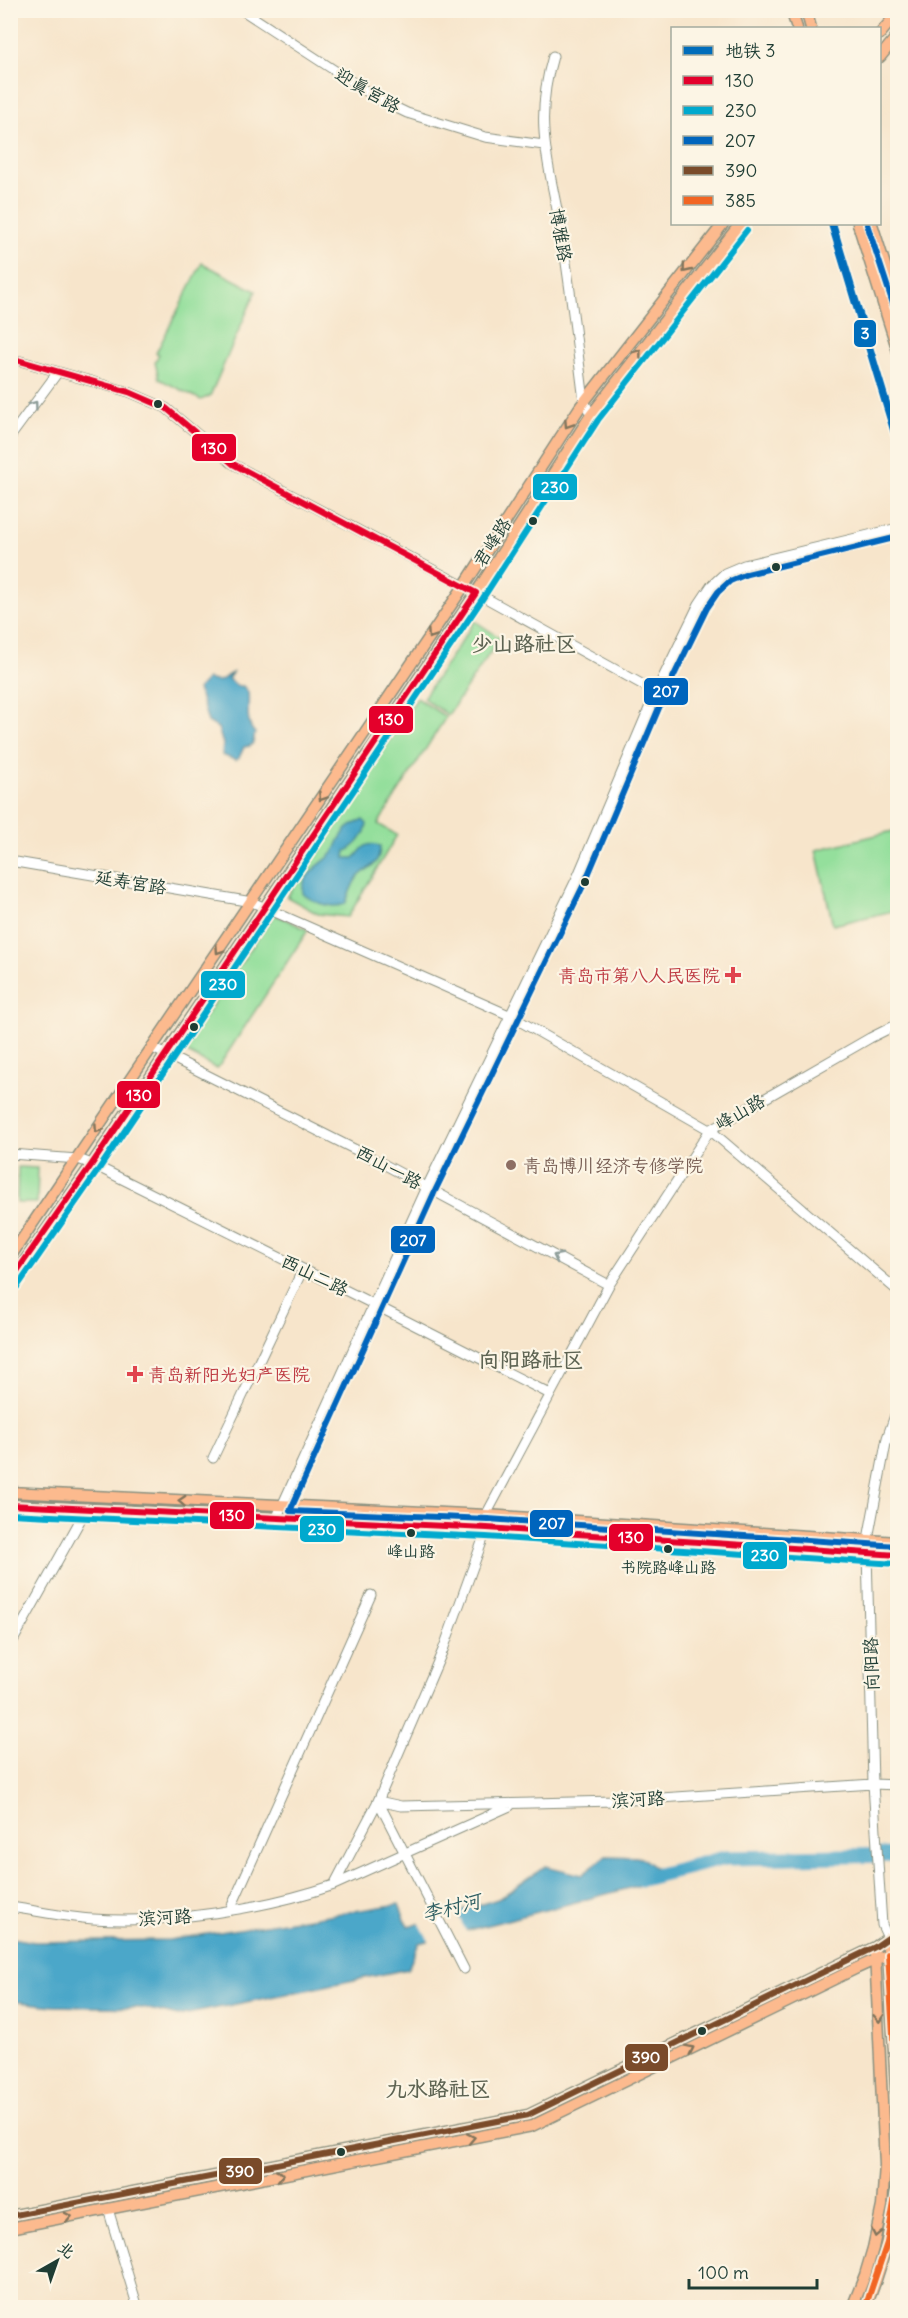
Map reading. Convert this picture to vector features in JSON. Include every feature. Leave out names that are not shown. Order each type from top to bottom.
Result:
[{"type":"main road","points":[[791,10],[797,27]]},
{"type":"main road","points":[[806,10],[811,27]]},
{"type":"main road","points":[[881,32],[897,12]]},
{"type":"main road","points":[[881,55],[897,35]]},
{"type":"main road","name":"君峰路","points":[[10,1257],[464,586],[584,401],[722,225]]},
{"type":"main road","name":"君峰路","points":[[10,1282],[166,1055],[476,593],[591,415],[739,225]]},
{"type":"main road","points":[[858,225],[897,351]]},
{"type":"main road","points":[[872,225],[897,306]]},
{"type":"main road","points":[[10,1492],[486,1515],[897,1542]]},
{"type":"main road","points":[[10,1505],[487,1528],[897,1555]]},
{"type":"main road","name":"向阳路","points":[[867,1552],[868,1539]]},
{"type":"main road","points":[[10,2216],[528,2115],[893,1938],[890,2000],[897,2122]]},
{"type":"main road","points":[[852,2307],[873,2248],[882,2206],[885,2165],[875,1947]]},
{"type":"main road","points":[[10,2228],[532,2126],[876,1959],[893,1953]]},
{"type":"main road","points":[[890,2000],[897,1980]]},
{"type":"main road","points":[[865,2307],[876,2283],[884,2255],[894,2209],[897,2175]]},
{"type":"street","name":"迎真宫路","points":[[242,10],[380,100],[407,112],[485,137],[544,145]]},
{"type":"street","name":"博雅路","points":[[553,56],[545,82],[542,124],[544,145],[562,236],[584,401],[591,415]]},
{"type":"street","points":[[10,358],[129,392],[166,408],[233,464],[464,586],[656,692]]},
{"type":"street","points":[[10,437],[58,372]]},
{"type":"street","points":[[276,1519],[427,1187],[577,878],[656,692],[699,604],[711,586],[725,573],[744,565],[897,528]]},
{"type":"street","name":"延寿宫路","points":[[10,861],[266,906],[509,1015],[710,1130],[897,1291]]},
{"type":"street","name":"峰山路","points":[[486,1515],[609,1285],[710,1130],[897,1024]]},
{"type":"street","name":"西山一路","points":[[153,1048],[427,1187],[609,1285]]},
{"type":"street","name":"西山二路","points":[[10,1154],[78,1159],[92,1164],[550,1394]]},
{"type":"street","points":[[213,1458],[303,1269]]},
{"type":"street","name":"向阳路","points":[[868,1539],[888,1438],[897,1407]]},
{"type":"street","points":[[10,1646],[87,1508]]},
{"type":"street","points":[[334,1885],[378,1801],[443,1650],[487,1528],[486,1515]]},
{"type":"street","name":"向阳路","points":[[867,1552],[873,1784],[882,1925],[875,1947]]},
{"type":"street","points":[[230,1910],[371,1595]]},
{"type":"street","name":"滨河路","points":[[378,1801],[401,1806],[615,1801],[873,1784],[897,1785]]},
{"type":"street","points":[[378,1801],[464,1969]]},
{"type":"street","name":"滨河路","points":[[10,1907],[93,1919],[157,1918],[230,1910],[304,1896],[334,1885],[516,1804]]},
{"type":"street","name":"向阳路","points":[[882,1925],[893,1938]]},
{"type":"street","points":[[108,2209],[138,2307]]},
{"type":"green space","points":[[202,263],[256,291],[210,396],[201,400],[159,379],[155,362],[159,354],[156,353]]},
{"type":"green space","points":[[475,621],[500,638],[448,715],[423,698]]},
{"type":"green space","points":[[417,698],[446,717],[378,824],[397,835],[348,917],[318,914],[287,897]]},
{"type":"green space","points":[[897,830],[897,910],[833,925],[816,850]]},
{"type":"green space","points":[[274,914],[308,930],[217,1069],[182,1050]]},
{"type":"green space","points":[[18,1167],[38,1168],[37,1203],[17,1203]]},
{"type":"water","points":[[232,673],[228,679],[238,686],[243,686],[248,692],[248,719],[255,733],[253,743],[244,747],[239,758],[235,760],[222,755],[223,744],[218,728],[208,722],[198,689],[207,679],[219,681]]},
{"type":"water","points":[[363,820],[367,824],[365,832],[357,844],[346,851],[345,858],[354,858],[370,844],[380,846],[380,852],[374,864],[358,877],[345,904],[334,906],[323,904],[303,894],[305,881],[312,871],[334,852],[345,831]]},
{"type":"water","points":[[606,1856],[641,1857],[668,1878],[419,1943],[408,1969],[178,2016],[145,2008],[54,2006],[11,2001],[11,1938],[35,1942],[169,1940],[399,1904],[408,1927],[498,1899],[546,1866],[582,1875]]},
{"type":"pier","points":[[455,1909],[467,1933],[430,1943],[418,1920]]},
{"type":"waterway","name":"李村河","points":[[642,1879],[725,1858],[898,1855]]},
{"type":"metro line","name":"3","points":[[832,225],[898,443]]},
{"type":"transit line","name":"207","points":[[867,225],[898,319]]},
{"type":"transit line","name":"230","points":[[17,1287],[99,1169],[483,598],[598,420],[747,230]]},
{"type":"transit line","name":"130","points":[[10,358],[129,392],[166,408],[233,464],[476,593],[92,1164],[10,1281]]},
{"type":"transit line","name":"207","points":[[898,537],[747,574],[730,581],[718,592],[707,608],[664,696],[585,882],[435,1191],[290,1511],[488,1519],[898,1546]]},
{"type":"transit line","name":"130","points":[[10,1505],[487,1528],[898,1555]]},
{"type":"transit line","name":"230","points":[[10,1514],[486,1537],[897,1564]]},
{"type":"transit line","name":"390","points":[[10,2216],[528,2115],[875,1947],[888,1938],[898,1937]]},
{"type":"transit line","name":"385","points":[[898,1953],[888,1954],[898,2114]]},
{"type":"transit line","name":"385","points":[[865,2308],[887,2243],[898,2179]]},
{"type":"place","name":"青岛市第八人民医院","points":[[733,975]]},
{"type":"place","name":"青岛博川经济专修学院","points":[[511,1165]]},
{"type":"place","name":"青岛新阳光妇产医院","points":[[135,1374]]},
{"type":"place","name":"峰山路","points":[[411,1533]]},
{"type":"place","name":"书院路峰山路","points":[[668,1549]]},
{"type":"district","name":"少山路社区","points":[[524,643]]},
{"type":"district","name":"向阳路社区","points":[[531,1359]]},
{"type":"district","name":"九水路社区","points":[[438,2088]]}]
